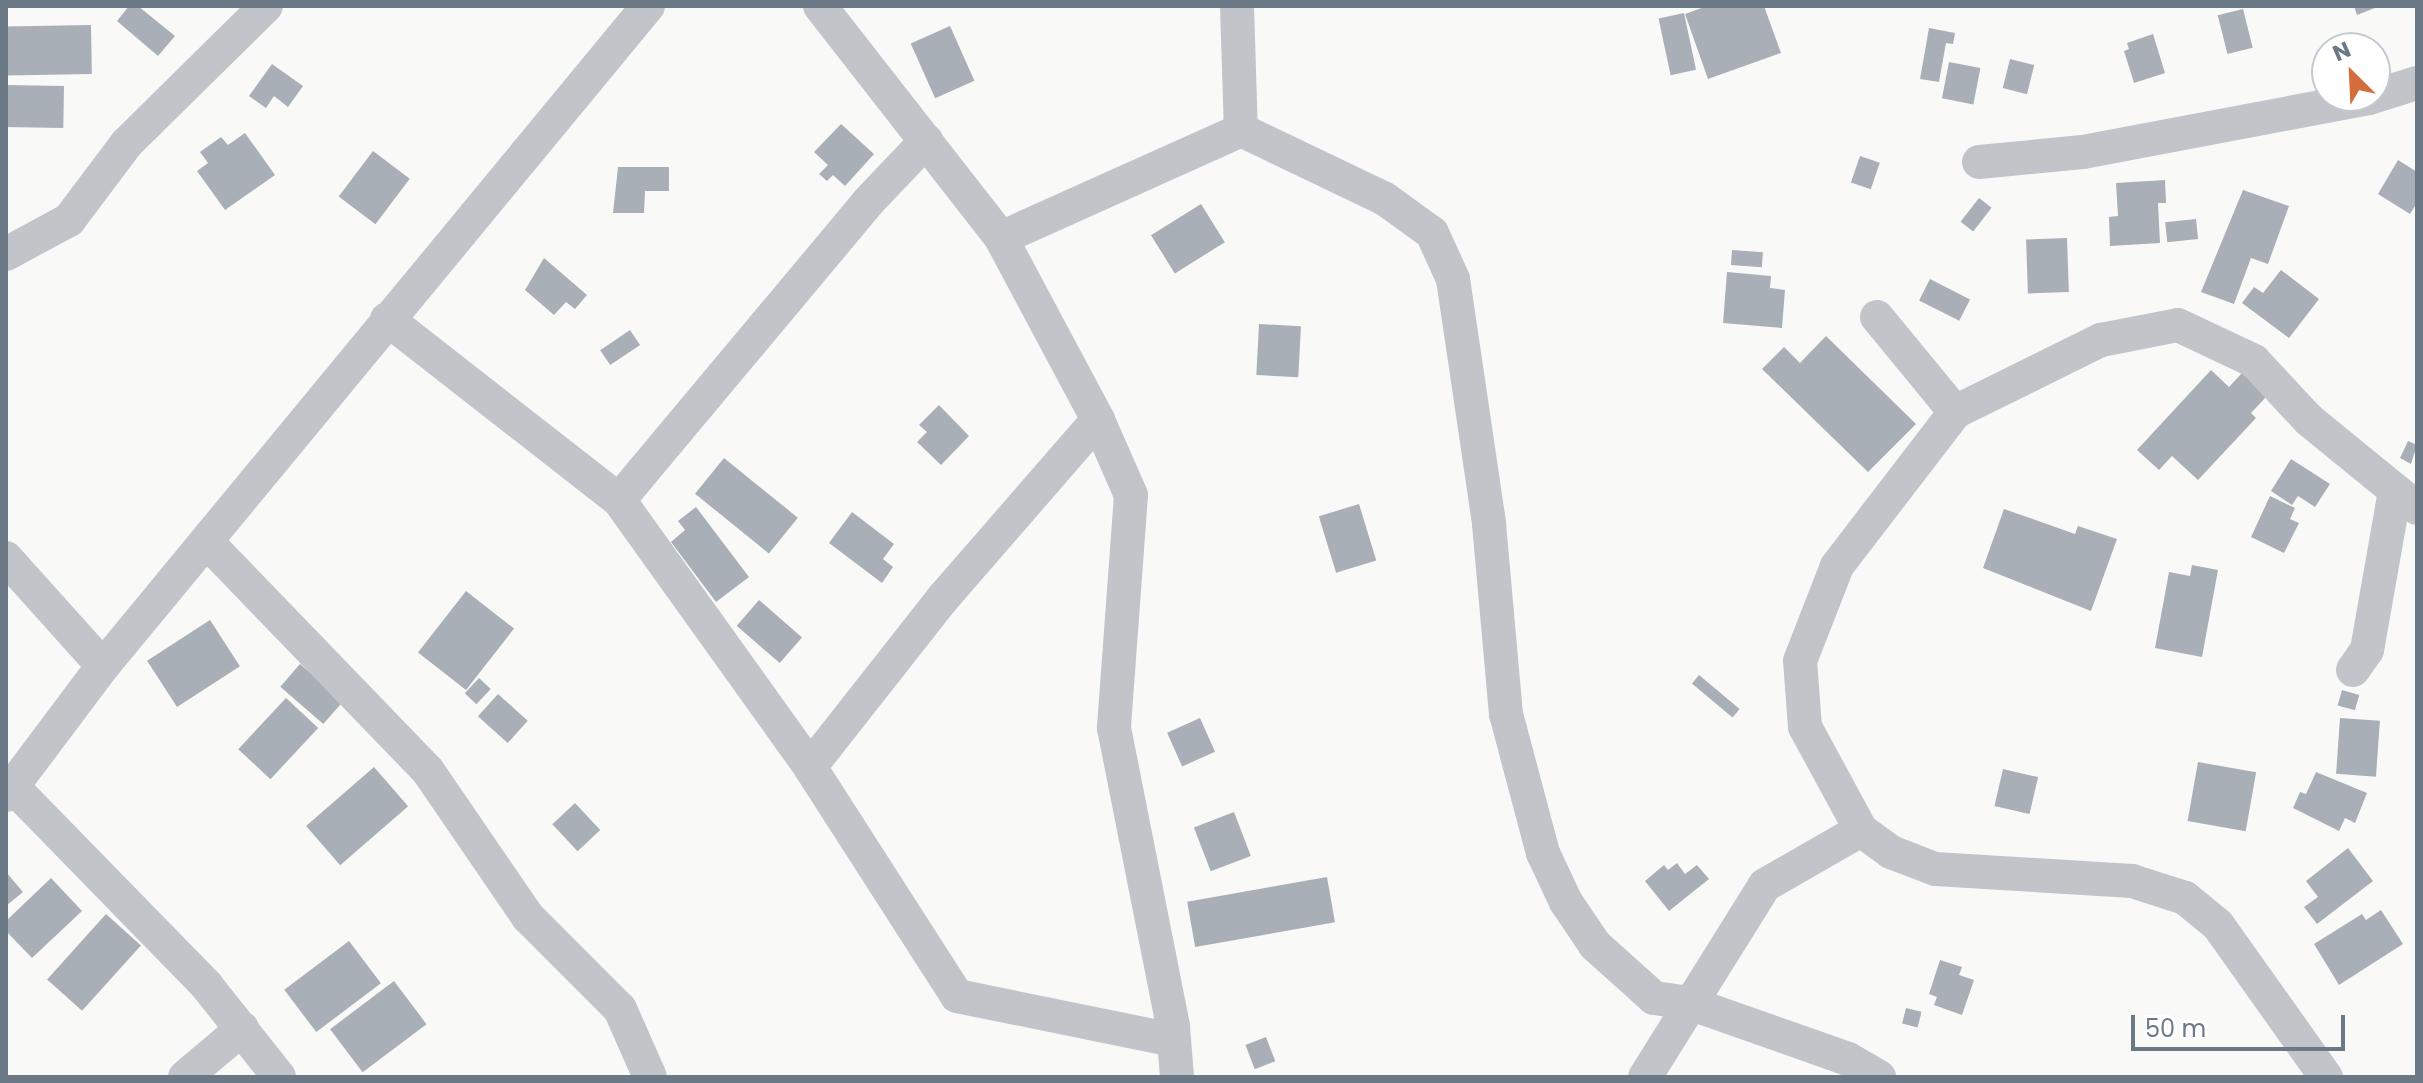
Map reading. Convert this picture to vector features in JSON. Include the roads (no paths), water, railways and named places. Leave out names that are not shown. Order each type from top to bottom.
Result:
[{"type":"street","points":[[6,254],[69,220],[127,143],[266,6]]},
{"type":"street","points":[[279,1077],[242,1029],[10,791],[103,666],[648,6]]},
{"type":"street","points":[[820,6],[1001,238],[1098,420],[1131,495],[1114,728],[1174,1040],[1177,1077]]},
{"type":"street","points":[[1237,6],[1241,130]]},
{"type":"street","points":[[1979,162],[2083,152],[2369,98],[2417,83]]},
{"type":"street","points":[[1001,238],[1241,130],[1385,199],[1432,233],[1453,279],[1489,524],[1506,714],[1543,853],[1595,945],[1654,998],[1689,1003],[1848,1059],[1879,1077]]},
{"type":"street","points":[[619,500],[867,203],[926,141]]},
{"type":"street","points":[[1877,317],[1955,412]]},
{"type":"street","points":[[387,319],[619,500],[810,767],[957,996],[1174,1040]]},
{"type":"street","points":[[2326,1077],[2218,925],[2185,898],[2132,881],[1935,869],[1891,852],[1861,830],[1805,727],[1800,661],[1837,566],[1955,412],[2101,340],[2178,325],[2254,361],[2309,420],[2406,500],[2367,650],[2353,670]]},
{"type":"street","points":[[810,767],[943,598],[1098,420]]},
{"type":"street","points":[[207,542],[428,771],[528,917],[620,1009],[650,1077]]},
{"type":"street","points":[[6,558],[103,666]]},
{"type":"street","points":[[1645,1077],[1765,885],[1861,830]]},
{"type":"street","points":[[185,1077],[242,1029]]}]
